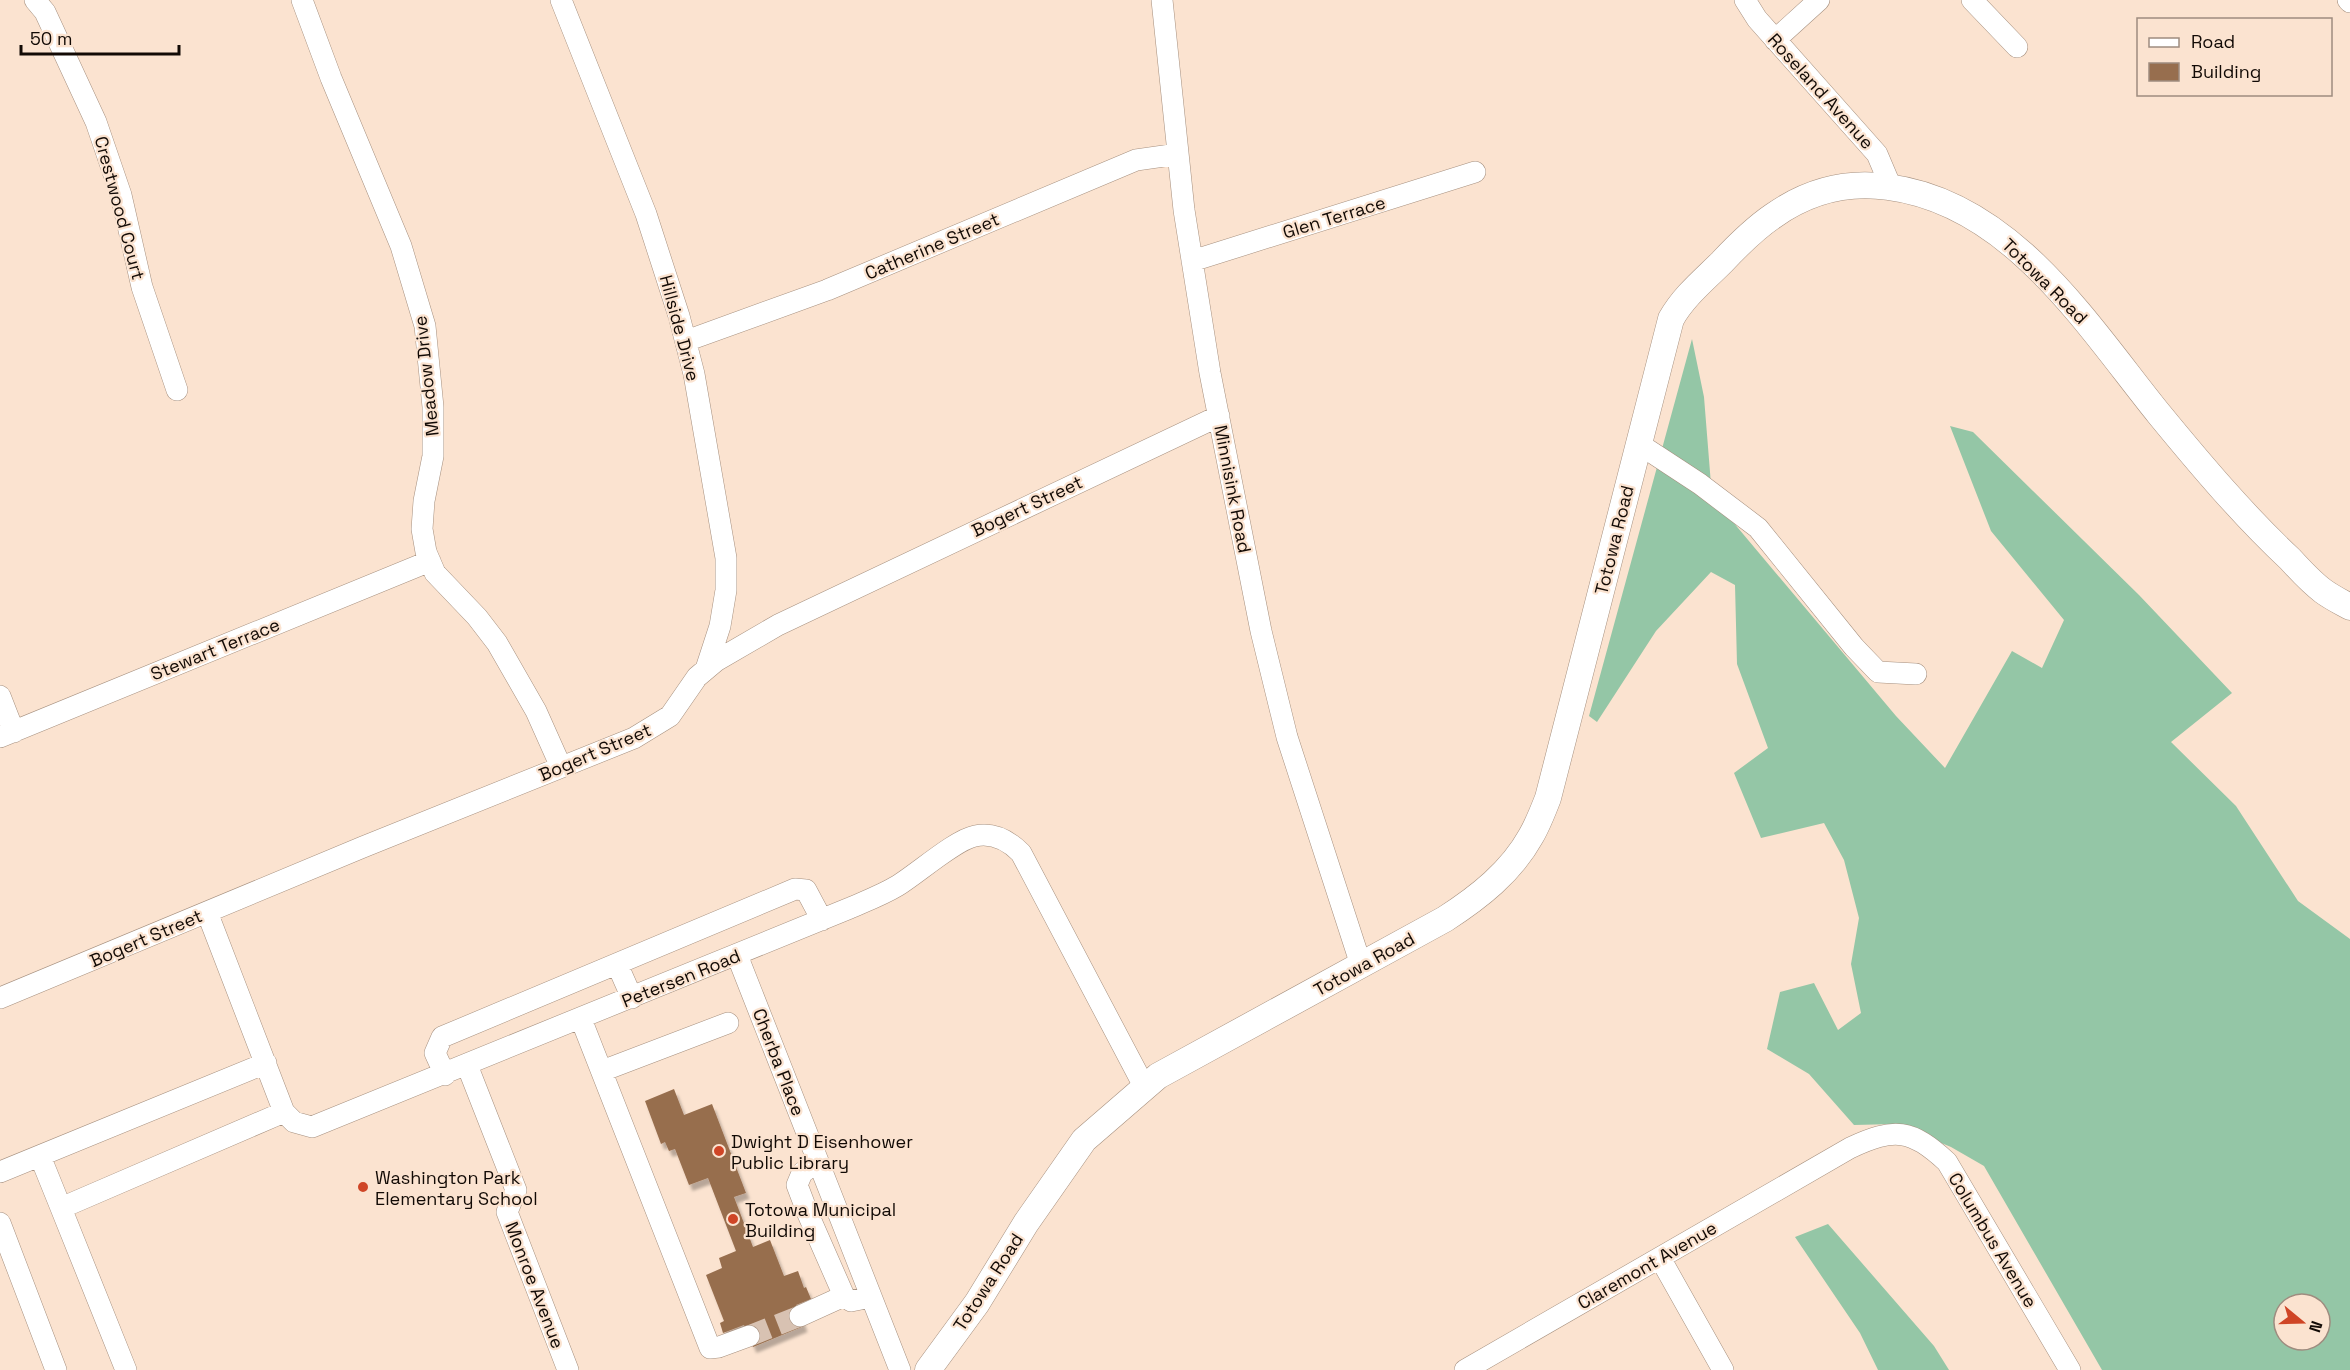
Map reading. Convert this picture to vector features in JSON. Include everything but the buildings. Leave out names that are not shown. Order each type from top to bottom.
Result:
[{"type":"main road","name":"Totowa Road","points":[[928,1370],[977,1303],[1026,1223],[1084,1140],[1158,1076],[1445,919],[1478,898],[1502,875],[1531,836],[1548,798],[1671,319],[1681,302],[1758,226],[1786,206],[1813,193],[1841,187],[1873,185],[1890,187],[1935,197],[1964,211],[1999,235],[2029,260],[2078,310],[2160,415],[2257,528],[2323,591],[2350,607]]},
{"type":"street","name":"Crestwood Court","points":[[36,0],[45,12],[96,122],[121,195],[141,287],[177,390]]},
{"type":"street","name":"Meadow Drive","points":[[302,0],[331,78],[401,246],[425,326],[433,407],[433,456],[424,501],[422,529],[430,561],[435,573],[477,617],[497,643],[536,711],[561,767]]},
{"type":"street","name":"Hillside Drive","points":[[561,0],[646,214],[664,266],[694,374],[726,558],[726,590],[720,626],[706,669]]},
{"type":"street","name":"Minnisink Road","points":[[1162,0],[1192,261],[1219,416],[1261,631],[1277,699],[1298,771],[1361,965]]},
{"type":"street","name":"Roseland Avenue","points":[[1744,0],[1775,40],[1877,154],[1890,187]]},
{"type":"street","points":[[1775,40],[1820,0]]},
{"type":"street","points":[[1972,0],[2017,46]]},
{"type":"street","name":"Catherine Street","points":[[686,341],[827,290],[1136,160],[1178,154]]},
{"type":"street","name":"Glen Terrace","points":[[1192,261],[1475,172]]},
{"type":"street","name":"Bogert Street","points":[[0,998],[633,738],[670,716],[697,677],[716,661],[778,625],[1219,416]]},
{"type":"street","points":[[1639,444],[1700,484],[1758,528],[1854,647],[1878,672],[1916,674]]},
{"type":"street","name":"Stewart Terrace","points":[[7,734],[430,561]]},
{"type":"street","points":[[0,696],[7,734]]},
{"type":"street","name":"Petersen Road","points":[[284,1112],[294,1122],[312,1127],[445,1075],[822,920],[897,886],[961,841],[976,835],[1009,841],[1021,853],[1144,1088]]},
{"type":"street","points":[[445,1075],[435,1053],[442,1038],[795,889],[806,890],[822,920]]},
{"type":"street","points":[[61,1208],[284,1112],[207,912]]},
{"type":"street","name":"Cherba Place","points":[[737,955],[900,1370]]},
{"type":"street","points":[[616,964],[632,998]]},
{"type":"street","points":[[581,1019],[710,1348],[748,1336]]},
{"type":"street","points":[[602,1071],[728,1023]]},
{"type":"street","points":[[0,1172],[266,1063]]},
{"type":"street","name":"Monroe Avenue","points":[[467,1065],[516,1190],[507,1212],[568,1370]]},
{"type":"street","name":"Columbus Avenue","points":[[1829,1161],[1869,1139],[1888,1135],[1903,1134],[1918,1139],[1931,1148],[1947,1162],[1961,1183],[2070,1370]]},
{"type":"street","points":[[40,1156],[126,1370]]},
{"type":"street","points":[[818,1161],[802,1173],[798,1185],[808,1214],[844,1296],[851,1301],[871,1297]]},
{"type":"street","name":"Claremont Avenue","points":[[1465,1370],[1829,1161]]},
{"type":"street","points":[[0,1222],[56,1370]]},
{"type":"street","points":[[1660,1258],[1723,1370]]},
{"type":"street","points":[[800,1316],[844,1296]]},
{"type":"green space","points":[[1692,339],[1704,397],[1712,497],[1896,716],[1945,768],[2012,651],[2042,668],[2064,620],[1991,531],[1950,426],[1973,432],[2139,595],[2232,693],[2171,742],[2236,806],[2298,901],[2350,939],[2350,1370],[2102,1370],[1984,1166],[1951,1147],[1895,1124],[1854,1125],[1809,1074],[1767,1049],[1780,992],[1814,983],[1838,1030],[1861,1013],[1851,964],[1859,918],[1844,860],[1824,823],[1761,838],[1734,773],[1768,748],[1737,664],[1735,585],[1711,572],[1656,631],[1597,722],[1589,716]]},
{"type":"green space","points":[[1828,1224],[1934,1346],[1949,1370],[1878,1370],[1860,1333],[1795,1237]]},
{"type":"tunnel","points":[[749,1336],[800,1316]]},
{"type":"place","name":"Dwight D Eisenhower Public Library","points":[[719,1151]]},
{"type":"place","name":"Washington Park Elementary School","points":[[363,1187]]},
{"type":"place","name":"Totowa Municipal Building","points":[[733,1219]]}]
